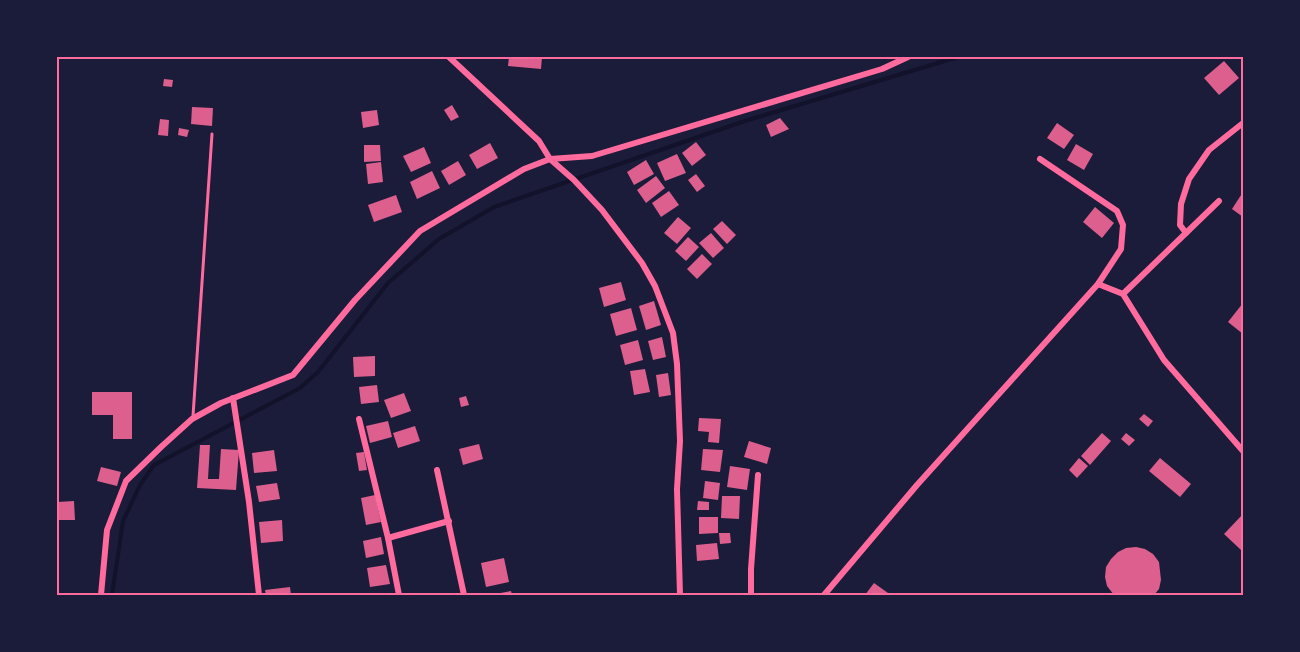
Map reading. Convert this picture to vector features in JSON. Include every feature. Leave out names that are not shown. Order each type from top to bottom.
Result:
[{"type":"street","points":[[449,57],[539,141],[550,159],[574,180],[602,210],[642,263],[655,286],[673,333],[677,364],[680,441],[677,489],[680,595]]},
{"type":"street","points":[[101,595],[107,530],[126,481],[192,419],[221,403],[293,375],[355,300],[420,231],[524,169],[550,159],[592,156],[882,69],[908,57]]},
{"type":"street","points":[[1186,233],[1180,225],[1181,204],[1189,179],[1209,150],[1243,123]]},
{"type":"street","points":[[824,595],[917,485],[1098,284],[1121,249],[1123,225],[1117,211],[1041,159]]},
{"type":"street","points":[[1123,294],[1219,201]]},
{"type":"street","points":[[1098,284],[1123,294],[1164,360],[1243,451]]},
{"type":"street","points":[[233,399],[249,502],[259,595]]},
{"type":"street","points":[[359,419],[388,538],[399,595]]},
{"type":"street","points":[[437,470],[464,595]]},
{"type":"street","points":[[751,595],[758,475]]},
{"type":"street","points":[[388,538],[449,522]]},
{"type":"lane","points":[[192,419],[212,134]]},
{"type":"building","points":[[509,57],[542,57],[541,69],[508,66]]},
{"type":"building","points":[[1224,61],[1239,78],[1219,95],[1204,78]]},
{"type":"building","points":[[164,79],[173,80],[172,87],[163,86]]},
{"type":"building","points":[[452,105],[459,117],[451,121],[444,110]]},
{"type":"building","points":[[192,107],[213,108],[212,126],[191,124]]},
{"type":"building","points":[[377,110],[379,125],[363,128],[361,112]]},
{"type":"building","points":[[780,118],[789,129],[771,137],[766,125]]},
{"type":"building","points":[[160,119],[169,120],[168,136],[158,135]]},
{"type":"building","points":[[1057,123],[1074,135],[1064,149],[1047,138]]},
{"type":"building","points":[[179,128],[189,130],[187,137],[178,135]]},
{"type":"building","points":[[696,142],[706,155],[692,166],[682,153]]},
{"type":"building","points":[[490,143],[498,158],[477,169],[469,155]]},
{"type":"building","points":[[1076,144],[1093,154],[1084,170],[1067,160]]},
{"type":"building","points":[[364,145],[380,145],[381,161],[364,162]]},
{"type":"building","points":[[424,147],[431,163],[411,172],[403,156]]},
{"type":"building","points":[[677,154],[686,173],[665,181],[657,163]]},
{"type":"building","points":[[646,160],[654,174],[634,185],[627,172]]},
{"type":"building","points":[[458,161],[466,175],[449,185],[441,171]]},
{"type":"building","points":[[381,162],[383,182],[368,184],[366,164]]},
{"type":"building","points":[[432,171],[440,188],[417,199],[410,182]]},
{"type":"building","points":[[696,174],[705,186],[697,192],[688,180]]},
{"type":"building","points":[[656,176],[665,188],[646,203],[637,190]]},
{"type":"building","points":[[669,191],[679,205],[661,217],[652,203]]},
{"type":"building","points":[[1243,192],[1243,217],[1232,209]]},
{"type":"building","points":[[396,195],[402,212],[374,222],[368,205]]},
{"type":"building","points":[[1095,207],[1114,223],[1102,238],[1083,222]]},
{"type":"building","points":[[678,217],[691,228],[677,244],[664,233]]},
{"type":"building","points":[[722,221],[736,235],[727,244],[713,229]]},
{"type":"building","points":[[711,233],[724,248],[713,258],[699,243]]},
{"type":"building","points":[[688,237],[699,247],[686,261],[675,251]]},
{"type":"building","points":[[702,254],[712,264],[697,279],[687,269]]},
{"type":"building","points":[[621,282],[626,300],[604,307],[599,288]]},
{"type":"building","points":[[654,301],[661,325],[646,330],[639,306]]},
{"type":"building","points":[[1243,303],[1243,334],[1228,322]]},
{"type":"building","points":[[631,308],[637,330],[616,336],[610,314]]},
{"type":"building","points":[[662,337],[666,357],[653,360],[648,341]]},
{"type":"building","points":[[638,340],[643,360],[625,365],[620,345]]},
{"type":"building","points":[[375,356],[375,376],[354,377],[353,357]]},
{"type":"building","points":[[645,369],[650,392],[634,395],[630,371]]},
{"type":"building","points":[[668,373],[671,395],[659,397],[656,375]]},
{"type":"building","points":[[377,385],[379,402],[361,404],[359,387]]},
{"type":"building","points":[[92,392],[132,392],[132,439],[113,439],[113,415],[92,415]]},
{"type":"building","points":[[404,393],[411,411],[391,418],[384,400]]},
{"type":"building","points":[[466,396],[469,405],[461,407],[459,398]]},
{"type":"building","points":[[1144,414],[1153,421],[1148,427],[1139,419]]},
{"type":"building","points":[[699,418],[721,419],[719,443],[708,442],[709,432],[698,431]]},
{"type":"building","points":[[388,421],[392,437],[370,443],[366,426]]},
{"type":"building","points":[[415,426],[420,441],[398,448],[393,433]]},
{"type":"building","points":[[1102,433],[1111,441],[1090,465],[1081,456]]},
{"type":"building","points":[[1126,433],[1135,440],[1129,446],[1121,439]]},
{"type":"building","points":[[749,441],[771,448],[767,464],[744,457]]},
{"type":"building","points":[[479,444],[483,459],[463,465],[459,449]]},
{"type":"building","points":[[200,445],[210,445],[208,479],[219,479],[221,449],[239,450],[236,490],[197,488]]},
{"type":"building","points":[[703,449],[723,450],[720,472],[701,470]]},
{"type":"building","points":[[274,450],[277,471],[254,473],[252,453]]},
{"type":"building","points":[[364,452],[367,470],[359,471],[356,453]]},
{"type":"building","points":[[1079,458],[1088,466],[1077,478],[1069,470]]},
{"type":"building","points":[[1160,458],[1191,484],[1180,497],[1149,471]]},
{"type":"building","points":[[730,466],[750,469],[747,490],[727,487]]},
{"type":"building","points":[[101,467],[121,472],[117,486],[97,481]]},
{"type":"building","points":[[705,481],[720,483],[718,500],[703,498]]},
{"type":"building","points":[[277,483],[280,499],[259,502],[256,486]]},
{"type":"building","points":[[375,495],[381,522],[366,525],[361,498]]},
{"type":"building","points":[[722,496],[740,496],[739,519],[721,518]]},
{"type":"building","points":[[74,501],[75,520],[57,520],[57,502]]},
{"type":"building","points":[[698,501],[709,502],[709,510],[697,510]]},
{"type":"building","points":[[1243,514],[1243,547],[1241,550],[1224,534]]},
{"type":"building","points":[[699,517],[718,517],[718,533],[699,534]]},
{"type":"building","points":[[282,520],[283,541],[261,543],[259,522]]},
{"type":"building","points":[[719,533],[730,533],[731,543],[720,544]]},
{"type":"building","points":[[381,537],[384,554],[366,558],[363,541]]},
{"type":"building","points":[[717,543],[719,559],[697,561],[696,545]]},
{"type":"building","points":[[1136,547],[1153,554],[1159,562],[1161,580],[1159,589],[1154,595],[1114,595],[1107,586],[1106,567],[1118,552]]},
{"type":"building","points":[[504,558],[509,582],[486,587],[481,563]]},
{"type":"building","points":[[386,565],[390,584],[370,587],[367,568]]},
{"type":"building","points":[[874,583],[888,593],[887,595],[865,595]]},
{"type":"building","points":[[290,587],[291,595],[266,595],[265,590]]},
{"type":"building","points":[[511,591],[512,595],[495,595],[495,594]]},
{"type":"waterway","points":[[112,595],[123,521],[140,485],[154,465],[300,388],[318,372],[388,283],[439,239],[494,207],[745,121],[958,57]]}]
